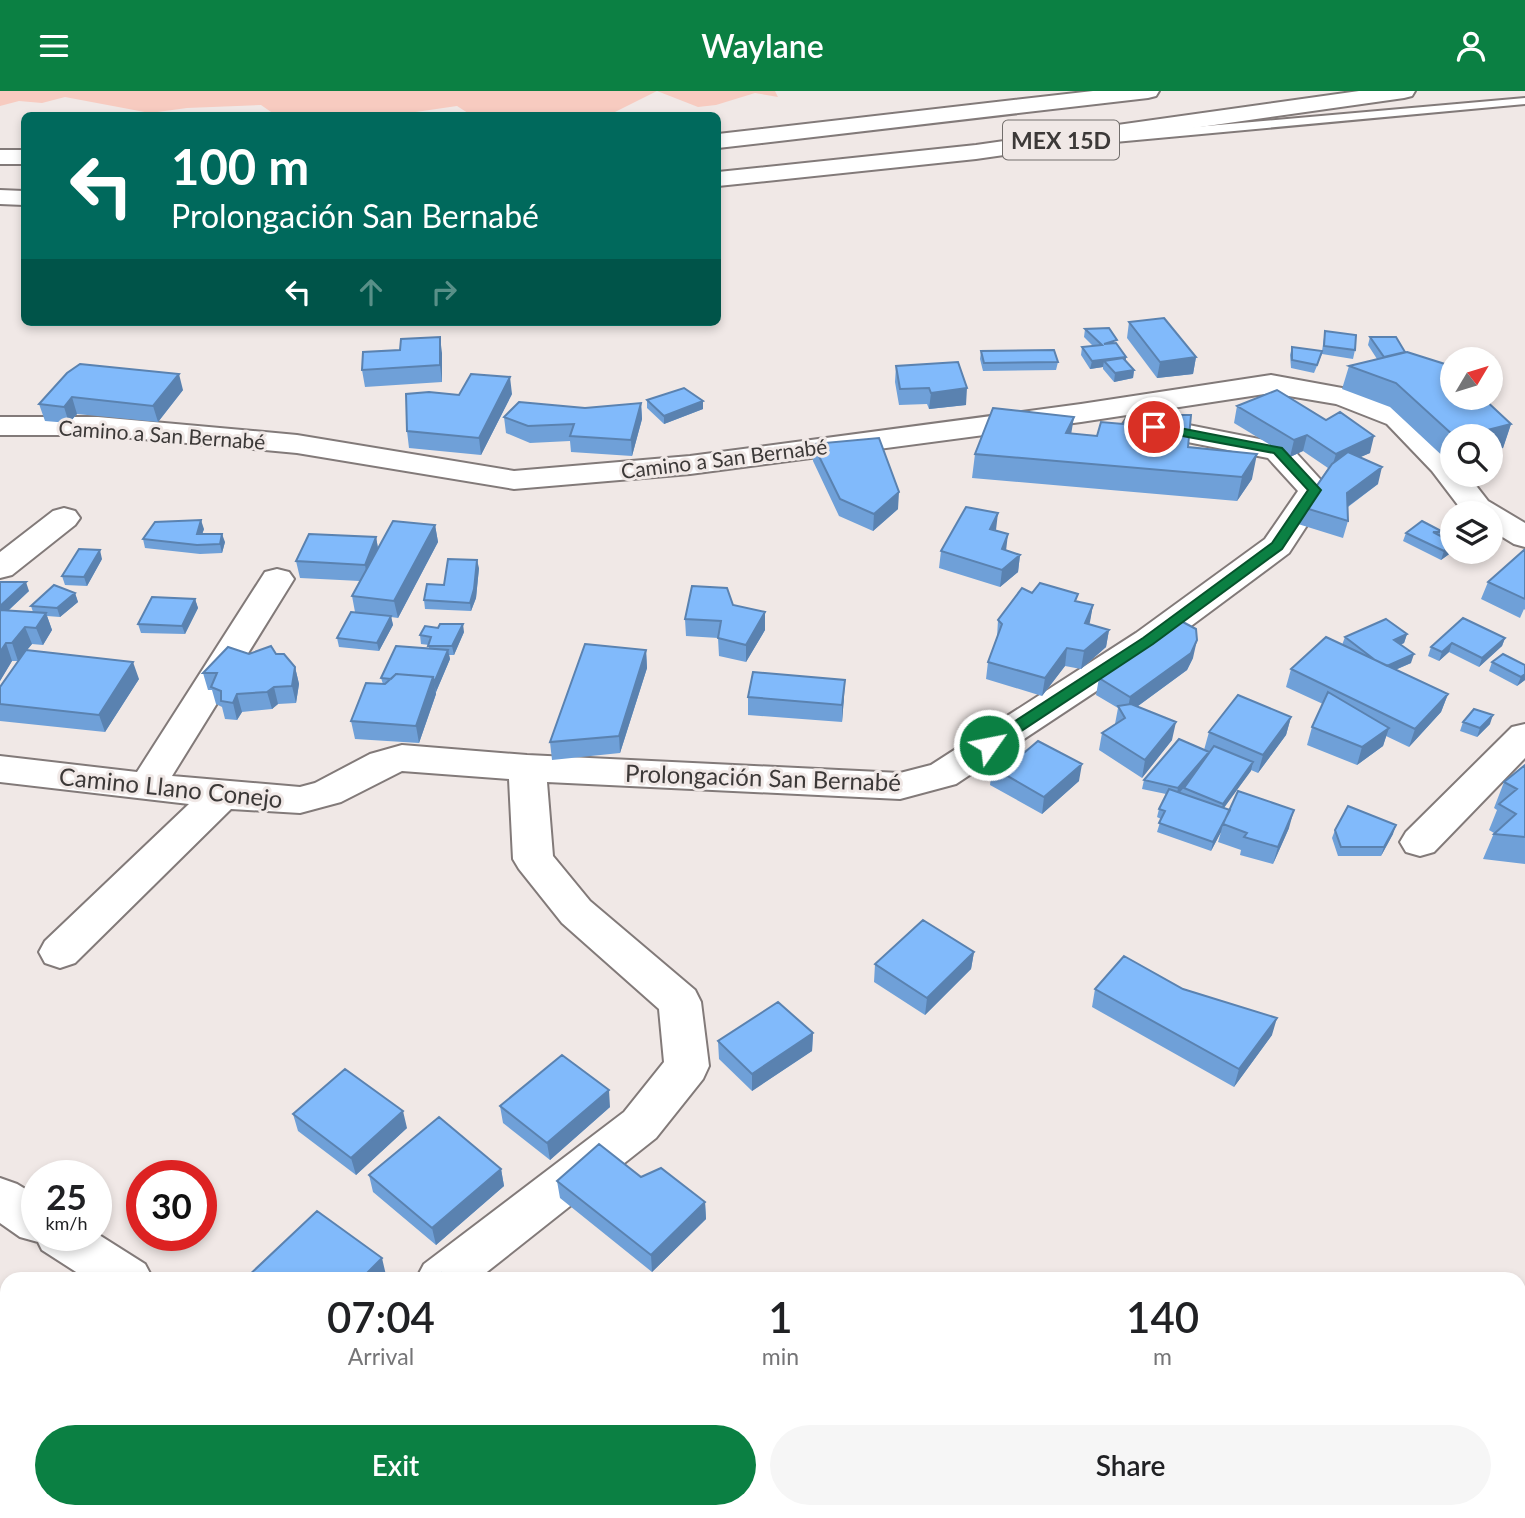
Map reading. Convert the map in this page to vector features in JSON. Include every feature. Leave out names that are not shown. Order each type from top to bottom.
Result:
[{"type":"main road","name":"MEX 15D","points":[[721,141],[808,133],[1147,91]]},
{"type":"main road","name":"MEX 15D","points":[[721,179],[816,171],[1002,148],[1404,91]]},
{"type":"main road","points":[[0,156],[21,157]]},
{"type":"main road","points":[[0,197],[21,198]]},
{"type":"main road","name":"Camino a San Bernabé","points":[[0,426],[98,426],[298,444],[514,480],[690,465],[1080,413],[1271,384],[1343,396],[1398,418],[1443,464],[1471,501]]},
{"type":"main road","name":"Prolongación San Bernabé","points":[[527,768],[900,786],[943,775],[1148,641],[1277,546],[1314,490],[1278,450],[1080,413]]},
{"type":"main road","points":[[0,568],[64,518]]},
{"type":"main road","points":[[1503,524],[1525,537]]},
{"type":"main road","points":[[148,786],[277,579]]},
{"type":"main road","points":[[1420,842],[1525,736]]},
{"type":"main road","name":"Camino Llano Conejo","points":[[0,769],[222,795],[300,800],[327,793],[383,763],[402,758],[527,768]]},
{"type":"main road","points":[[450,1272],[640,1125],[687,1066],[680,1002],[576,912],[533,859],[527,768]]},
{"type":"main road","points":[[60,952],[222,795]]},
{"type":"main road","points":[[0,1198],[21,1211]]},
{"type":"main road","points":[[84,1251],[117,1272]]},
{"type":"lane","points":[[1002,148],[1525,101]]},
{"type":"shaded area","points":[[0,91],[657,91],[615,112],[466,112],[457,106],[416,112],[271,112],[261,105],[145,112],[65,97],[42,103],[19,101],[0,106]]},
{"type":"shaded area","points":[[657,91],[775,91],[778,97],[755,93],[716,105],[698,107]]},
{"type":"building","points":[[1164,318],[1196,357],[1160,362],[1129,322]]},
{"type":"building","points":[[1109,328],[1117,340],[1104,344],[1116,343],[1126,357],[1092,361],[1082,347],[1102,345],[1085,329]]},
{"type":"building","points":[[1325,331],[1356,335],[1355,350],[1324,346]]},
{"type":"building","points":[[440,337],[440,365],[362,370],[363,352],[400,350],[401,339]]},
{"type":"building","points":[[1370,337],[1396,337],[1405,352],[1384,357]]},
{"type":"building","points":[[1292,347],[1322,351],[1317,365],[1292,360]]},
{"type":"building","points":[[1054,350],[1058,362],[984,363],[981,351]]},
{"type":"building","points":[[1407,352],[1440,362],[1440,410],[1496,410],[1511,424],[1441,424],[1396,383],[1349,366]]},
{"type":"building","points":[[1123,358],[1134,370],[1115,373],[1104,361]]},
{"type":"building","points":[[958,362],[967,388],[931,393],[929,388],[900,389],[896,366]]},
{"type":"building","points":[[80,364],[179,374],[153,406],[72,397],[64,407],[39,404],[67,373]]},
{"type":"building","points":[[471,374],[510,377],[479,438],[407,431],[406,394],[429,392],[459,395]]},
{"type":"building","points":[[684,388],[703,401],[664,416],[647,400]]},
{"type":"building","points":[[1277,390],[1326,420],[1340,412],[1374,436],[1336,454],[1307,435],[1294,440],[1237,406]]},
{"type":"building","points":[[519,402],[585,408],[641,403],[631,440],[570,436],[574,424],[528,426],[504,417]]},
{"type":"building","points":[[993,408],[1074,417],[1066,433],[1097,436],[1101,422],[1123,424],[1129,415],[1191,415],[1188,447],[1257,454],[1242,477],[975,454]]},
{"type":"building","points":[[879,438],[899,492],[874,514],[840,499],[813,444]]},
{"type":"building","points":[[1348,452],[1382,467],[1347,493],[1348,521],[1302,507],[1332,464]]},
{"type":"building","points":[[966,507],[998,513],[990,529],[1008,534],[1002,549],[1020,555],[1002,570],[941,551]]},
{"type":"building","points":[[201,520],[197,534],[222,534],[220,544],[197,545],[143,539],[155,522]]},
{"type":"building","points":[[393,521],[435,525],[394,601],[352,596]]},
{"type":"building","points":[[1422,521],[1440,530],[1433,532],[1440,536],[1440,549],[1406,533]]},
{"type":"building","points":[[309,534],[376,537],[365,565],[296,561]]},
{"type":"building","points":[[79,549],[100,550],[84,577],[62,576]]},
{"type":"building","points":[[1525,550],[1525,599],[1488,582]]},
{"type":"building","points":[[448,559],[477,560],[470,603],[424,600],[427,584],[444,585]]},
{"type":"building","points":[[0,582],[26,582],[0,606]]},
{"type":"building","points":[[1040,583],[1078,594],[1075,601],[1093,605],[1085,623],[1109,630],[1084,651],[1067,648],[1045,678],[988,662],[1002,624],[998,620],[1022,588],[1032,593]]},
{"type":"building","points":[[54,585],[75,593],[57,608],[31,606]]},
{"type":"building","points":[[692,586],[727,588],[733,605],[765,612],[746,645],[718,638],[721,621],[685,619]]},
{"type":"building","points":[[152,597],[195,599],[182,626],[138,624]]},
{"type":"building","points":[[0,610],[46,613],[36,628],[25,627],[12,643],[6,643],[0,652]]},
{"type":"building","points":[[351,612],[391,616],[377,643],[337,638]]},
{"type":"building","points":[[1463,618],[1505,638],[1482,658],[1452,643],[1442,652],[1431,647]]},
{"type":"building","points":[[1386,619],[1407,634],[1394,640],[1414,654],[1387,666],[1345,637]]},
{"type":"building","points":[[1181,621],[1196,629],[1197,640],[1191,653],[1130,697],[1099,678]]},
{"type":"building","points":[[440,624],[463,624],[452,646],[428,646],[431,637],[420,635],[425,626],[438,628]]},
{"type":"building","points":[[1326,637],[1448,694],[1415,729],[1291,669]]},
{"type":"building","points":[[585,644],[646,650],[619,736],[550,742]]},
{"type":"building","points":[[271,646],[276,654],[284,654],[295,667],[292,686],[274,687],[267,692],[237,694],[233,703],[221,701],[221,691],[211,687],[217,673],[203,673],[228,647],[249,654]]},
{"type":"building","points":[[396,646],[448,650],[434,683],[433,677],[396,674],[391,679],[381,678]]},
{"type":"building","points":[[26,650],[133,662],[99,715],[0,704],[0,687]]},
{"type":"building","points":[[1503,654],[1525,665],[1525,674],[1521,677],[1492,662]]},
{"type":"building","points":[[753,672],[845,680],[842,705],[748,697]]},
{"type":"building","points":[[396,674],[433,677],[416,726],[351,721],[366,683],[385,684]]},
{"type":"building","points":[[1328,692],[1389,728],[1362,747],[1312,727]]},
{"type":"building","points":[[1238,695],[1291,717],[1263,755],[1209,732]]},
{"type":"building","points":[[1131,704],[1176,722],[1145,760],[1102,733],[1125,718],[1118,706]]},
{"type":"building","points":[[1474,709],[1493,715],[1480,728],[1463,722]]},
{"type":"building","points":[[1179,739],[1209,752],[1178,788],[1144,780]]},
{"type":"building","points":[[1038,741],[1082,764],[1044,797],[992,767],[1015,747],[1025,752]]},
{"type":"building","points":[[1214,746],[1253,762],[1223,804],[1184,788]]},
{"type":"building","points":[[1525,765],[1525,837],[1494,834],[1516,814],[1499,804],[1517,789],[1504,782]]},
{"type":"building","points":[[1169,789],[1230,810],[1213,842],[1159,823],[1165,811],[1159,809]]},
{"type":"building","points":[[1238,791],[1294,810],[1278,847],[1244,837],[1247,833],[1223,824]]},
{"type":"building","points":[[1348,806],[1396,825],[1384,847],[1341,847],[1335,830]]},
{"type":"building","points":[[923,920],[974,952],[927,998],[875,964]]},
{"type":"building","points":[[1124,956],[1183,989],[1277,1018],[1239,1069],[1095,989]]},
{"type":"building","points":[[778,1002],[813,1033],[752,1074],[718,1041]]},
{"type":"building","points":[[562,1055],[609,1090],[547,1143],[500,1106]]},
{"type":"building","points":[[345,1069],[403,1111],[351,1158],[293,1114]]},
{"type":"building","points":[[439,1117],[501,1169],[432,1228],[369,1175]]},
{"type":"building","points":[[599,1144],[641,1177],[661,1168],[705,1202],[651,1255],[557,1181]]},
{"type":"building","points":[[317,1211],[382,1258],[368,1272],[252,1272]]},
{"type":"route","points":[[989,745],[1148,641],[1277,546],[1314,490],[1278,450],[1154,427]]}]
